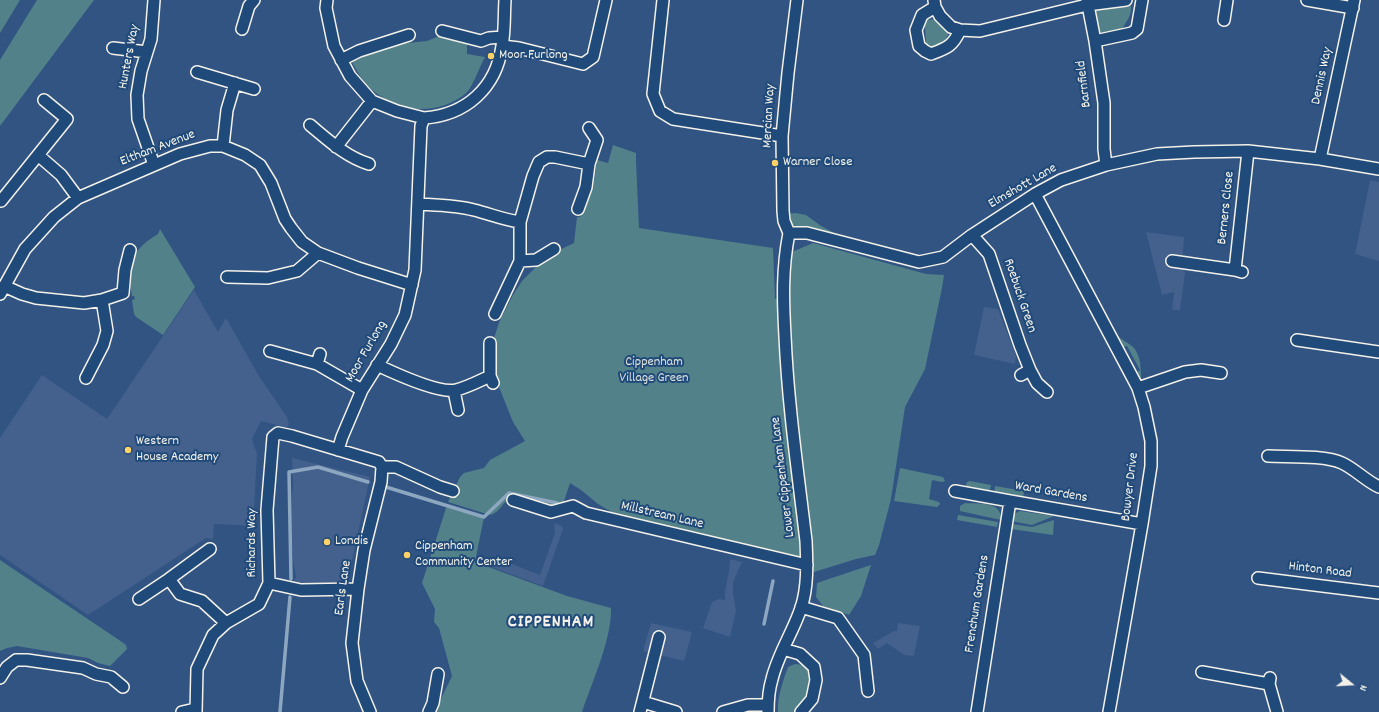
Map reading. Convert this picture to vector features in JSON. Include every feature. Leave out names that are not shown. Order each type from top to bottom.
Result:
[{"type":"street","name":"Hunters Way","points":[[154,0],[151,39],[138,84],[137,110],[140,126],[154,165]]},
{"type":"street","points":[[242,29],[249,6],[254,0]]},
{"type":"street","points":[[327,0],[326,8],[334,46],[350,76],[372,101],[397,111],[424,118],[431,118],[452,112],[469,104],[486,88],[495,72],[503,42],[505,0]]},
{"type":"street","points":[[442,31],[481,40],[489,38],[519,48],[584,64],[593,57],[606,0]]},
{"type":"street","points":[[663,0],[652,94],[660,111],[673,119],[782,136]]},
{"type":"street","name":"Mercian Way","points":[[789,233],[784,222],[783,211],[782,136],[797,0]]},
{"type":"street","points":[[960,30],[955,41],[946,49],[931,54],[919,46],[916,30],[922,15],[935,4],[940,16],[950,27],[960,30],[980,31],[1087,2],[1126,0]]},
{"type":"street","points":[[1095,41],[1132,33],[1137,29],[1142,0]]},
{"type":"street","points":[[1224,20],[1227,0]]},
{"type":"street","points":[[1307,0],[1354,4]]},
{"type":"street","name":"Barnfield","points":[[1087,2],[1095,41],[1104,103],[1104,149],[1106,165]]},
{"type":"street","name":"Dennis Way","points":[[1320,159],[1354,4]]},
{"type":"street","points":[[341,60],[359,51],[409,35]]},
{"type":"street","points":[[113,48],[147,52]]},
{"type":"street","points":[[197,72],[254,89]]},
{"type":"street","points":[[223,146],[227,110],[235,83]]},
{"type":"street","points":[[0,200],[1,201],[67,119],[44,100]]},
{"type":"street","points":[[336,147],[372,101]]},
{"type":"street","name":"Moor Furlong","points":[[338,450],[362,390],[391,344],[405,315],[415,270],[421,126],[424,118]]},
{"type":"street","points":[[310,125],[336,147],[357,160],[369,164]]},
{"type":"street","points":[[578,209],[586,187],[589,164],[597,140],[589,128]]},
{"type":"street","name":"Eltham Avenue","points":[[2,290],[25,249],[54,217],[78,198],[154,165],[196,149],[210,146],[223,146],[245,155],[260,165],[271,183],[285,219],[302,242],[318,253],[358,268],[412,285]]},
{"type":"street","name":"Elmshott Lane","points":[[789,233],[807,233],[919,262],[943,257],[972,235],[1035,194],[1061,180],[1106,165],[1157,154],[1248,151],[1320,159],[1379,169]]},
{"type":"street","name":"Berners Close","points":[[1172,261],[1239,271],[1248,151]]},
{"type":"street","points":[[38,155],[61,175],[78,198]]},
{"type":"street","points":[[495,314],[520,261],[520,222],[533,176],[539,162],[547,157],[555,157],[589,164]]},
{"type":"street","name":"Bowyer Drive","points":[[1035,194],[1138,388],[1144,407],[1151,441],[1151,466],[1109,712]]},
{"type":"street","points":[[418,204],[436,204],[473,210],[505,220],[520,222]]},
{"type":"street","name":"Lower Cippenham Lane","points":[[768,709],[772,679],[801,608],[806,587],[807,565],[806,541],[786,372],[783,295],[784,258],[789,233]]},
{"type":"street","name":"Roebuck Green","points":[[972,235],[989,254],[1020,345],[1025,373],[1047,392]]},
{"type":"street","points":[[520,261],[536,260],[554,249]]},
{"type":"street","points":[[2,290],[36,298],[84,303],[102,300],[124,293],[125,270],[130,250]]},
{"type":"street","points":[[227,277],[268,278],[297,271],[318,253]]},
{"type":"street","points":[[86,378],[103,345],[107,331],[102,300]]},
{"type":"street","points":[[1297,340],[1379,352]]},
{"type":"street","points":[[378,365],[442,390],[454,390],[491,379],[490,343]]},
{"type":"street","points":[[270,351],[318,359],[362,390]]},
{"type":"street","points":[[1138,388],[1186,372],[1201,370],[1221,373]]},
{"type":"street","points":[[454,390],[458,410]]},
{"type":"street","name":"Richards Way","points":[[195,711],[197,669],[213,635],[226,623],[259,604],[269,583],[267,510],[273,437],[278,433],[338,450]]},
{"type":"street","points":[[338,450],[379,462],[382,467],[396,467],[440,487],[453,491]]},
{"type":"street","points":[[1267,456],[1331,459],[1344,464],[1372,484],[1379,487]]},
{"type":"street","name":"Earls Lane","points":[[370,712],[357,681],[352,643],[364,550],[381,482],[382,467]]},
{"type":"street","name":"Ward Gardens","points":[[955,491],[1010,502],[1142,524]]},
{"type":"street","name":"Millstream Lane","points":[[513,500],[551,512],[573,506],[586,513],[807,565]]},
{"type":"street","name":"Frenchum Gardens","points":[[977,712],[1010,502]]},
{"type":"street","points":[[138,598],[170,579],[210,549]]},
{"type":"street","name":"Hinton Road","points":[[1258,578],[1379,593]]},
{"type":"street","points":[[170,579],[180,594],[202,601],[226,623]]},
{"type":"street","points":[[269,583],[302,590],[358,590]]},
{"type":"street","points":[[801,608],[838,618],[864,655],[868,691]]},
{"type":"street","points":[[659,637],[641,707],[676,712]]},
{"type":"street","points":[[783,649],[800,654],[814,667],[816,680],[812,699],[801,712]]},
{"type":"street","points":[[0,678],[7,667],[16,660],[27,660],[83,668],[96,674],[111,677],[123,688]]},
{"type":"street","points":[[1202,672],[1269,681],[1277,712]]},
{"type":"street","points":[[430,712],[438,674]]},
{"type":"street","points":[[723,712],[748,705],[768,709]]},
{"type":"street","points":[[182,712],[195,711]]},
{"type":"shaded area","points":[[1370,180],[1379,182],[1379,261],[1355,254]]},
{"type":"shaded area","points":[[1146,232],[1184,237],[1182,263],[1185,273],[1180,310],[1172,310],[1174,292],[1162,295]]},
{"type":"shaded area","name":"Western House Academy","points":[[194,290],[218,332],[226,318],[259,376],[287,417],[289,424],[287,426],[288,428],[261,421],[252,439],[257,454],[253,526],[214,524],[213,539],[206,538],[88,615],[0,555],[0,438],[42,375],[107,419]]},
{"type":"shaded area","points":[[984,307],[998,309],[1016,356],[1015,364],[974,355]]},
{"type":"shaded area","points":[[292,458],[370,477],[347,584],[293,583],[296,577],[293,559],[291,512],[293,484]]},
{"type":"shaded area","points":[[554,523],[562,526],[563,529],[543,586],[491,567],[494,557],[540,575],[555,533]]},
{"type":"shaded area","points":[[730,559],[742,562],[733,583],[736,611],[730,637],[703,628],[712,602],[719,599],[725,600]]},
{"type":"shaded area","points":[[651,623],[692,632],[684,661],[643,651]]},
{"type":"shaded area","points":[[898,623],[920,626],[914,656],[904,655],[887,643],[878,649],[873,643],[894,631],[897,631]]},
{"type":"green space","points":[[0,0],[20,0],[0,33]]},
{"type":"green space","points":[[37,0],[94,0],[0,126],[0,60]]},
{"type":"green space","points":[[1128,3],[1131,6],[1131,12],[1122,29],[1099,33],[1095,9]]},
{"type":"green space","points":[[935,19],[949,33],[945,41],[933,48],[926,43],[925,26],[927,20]]},
{"type":"green space","points":[[437,37],[465,43],[467,45],[467,54],[485,57],[467,92],[460,98],[442,106],[413,109],[391,102],[379,95],[365,83],[352,62],[387,45],[427,41]]},
{"type":"green space","name":"Cippenham Village Green","points":[[613,145],[636,153],[639,228],[773,248],[775,299],[788,298],[789,258],[792,252],[813,243],[926,274],[944,275],[925,369],[905,407],[891,499],[875,555],[856,559],[814,572],[790,562],[741,546],[691,532],[615,514],[598,504],[570,483],[563,504],[557,508],[511,498],[496,512],[490,515],[448,502],[460,477],[464,473],[484,468],[490,460],[525,441],[513,422],[493,372],[494,338],[500,320],[522,281],[542,261],[559,250],[574,243],[577,217],[580,217],[581,198],[590,189],[593,189],[597,160],[608,163]]},
{"type":"green space","points":[[796,213],[806,215],[821,226],[838,235],[848,238],[848,240],[793,225],[787,219],[786,214]]},
{"type":"green space","points":[[160,229],[195,287],[163,335],[136,317],[134,314],[132,300],[135,299],[134,296],[132,296],[130,283],[125,284],[129,268],[135,255],[144,244],[158,234]]},
{"type":"green space","points":[[1114,331],[1136,350],[1140,363],[1141,380],[1139,381],[1134,374],[1140,370],[1127,346],[1120,348]]},
{"type":"green space","points":[[900,468],[943,477],[945,481],[942,482],[932,480],[929,499],[939,502],[940,504],[937,507],[894,501]]},
{"type":"green space","points":[[970,481],[991,485],[989,494],[965,488],[967,482]]},
{"type":"green space","points":[[995,486],[1024,491],[1023,502],[994,495]]},
{"type":"green space","points":[[965,503],[983,504],[994,507],[998,509],[1001,520],[960,511],[960,506]]},
{"type":"green space","points":[[447,505],[484,517],[475,562],[567,596],[611,608],[605,647],[582,712],[437,712],[439,703],[452,676],[439,628],[434,622],[435,609],[422,583]]},
{"type":"green space","points":[[1020,511],[1054,516],[1032,525],[1011,521],[1014,514]]},
{"type":"green space","points":[[958,515],[998,522],[997,527],[957,520]]},
{"type":"green space","points":[[1054,520],[1053,535],[1011,529],[1012,524],[1032,527]]},
{"type":"green space","points":[[0,560],[122,642],[126,645],[127,649],[110,666],[98,663],[88,658],[17,646],[0,651]]},
{"type":"green space","points":[[871,565],[861,596],[849,615],[823,606],[816,597],[817,583]]},
{"type":"green space","points":[[795,664],[804,665],[810,673],[812,683],[808,694],[795,712],[778,712],[779,695],[782,683],[788,667]]},
{"type":"waterway","points":[[291,579],[289,472],[318,467],[368,482]]},
{"type":"waterway","points":[[386,487],[484,517],[509,493],[557,503]]},
{"type":"waterway","points":[[764,624],[773,581]]},
{"type":"waterway","points":[[280,712],[290,597]]},
{"type":"place","name":"Moor Furlong","points":[[491,56]]},
{"type":"place","name":"Warner Close","points":[[775,163]]},
{"type":"place","name":"Western House Academy","points":[[128,450]]},
{"type":"place","name":"Londis","points":[[327,542]]},
{"type":"place","name":"Cippenham Community Center","points":[[407,555]]},
{"type":"district","name":"CIPPENHAM","points":[[551,624]]}]
